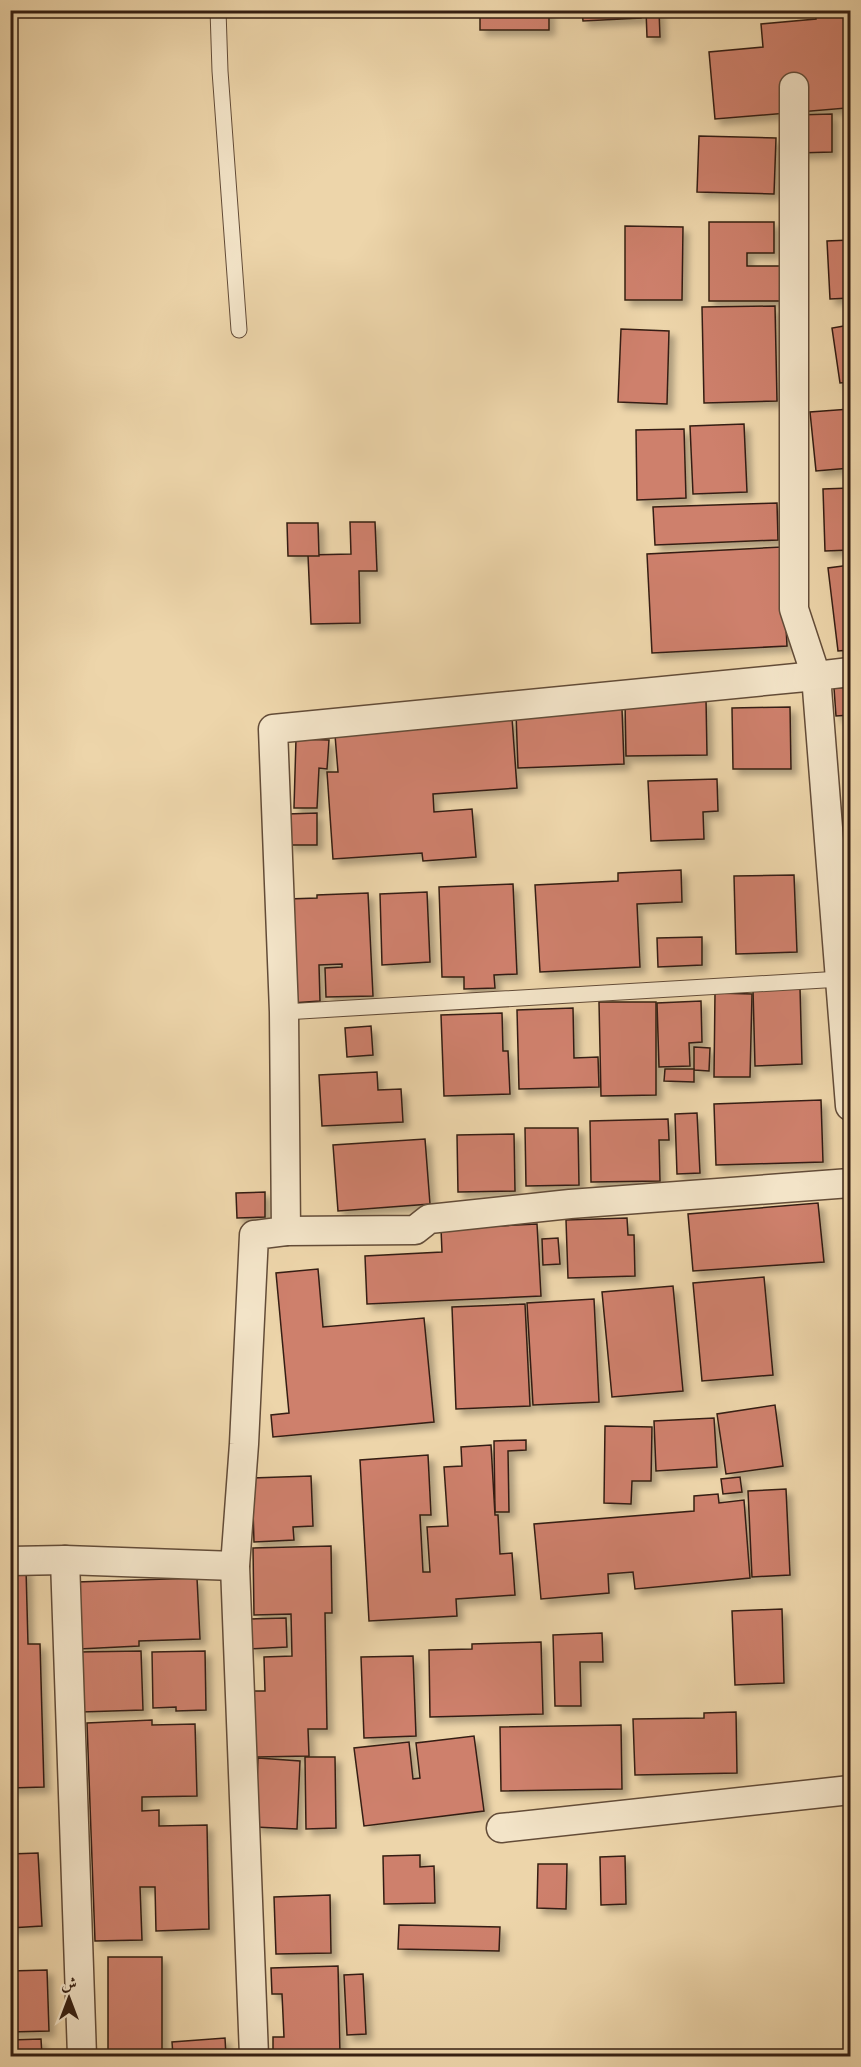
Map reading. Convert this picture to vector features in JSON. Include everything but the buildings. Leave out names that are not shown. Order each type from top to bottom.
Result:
[{"type":"street","points":[[794,87],[794,609],[816,676],[850,1106]]},
{"type":"street","points":[[286,1231],[284,1012],[273,729],[850,672]]},
{"type":"street","points":[[254,2056],[235,1566],[244,1444],[254,1235],[286,1231],[416,1230],[429,1219],[570,1204],[850,1183]]},
{"type":"street","points":[[10,1561],[65,1560],[235,1566]]},
{"type":"street","points":[[65,1560],[82,2056]]},
{"type":"street","points":[[501,1828],[850,1790]]},
{"type":"lane","points":[[218,10],[219,71],[238,330]]},
{"type":"lane","points":[[284,1012],[841,979]]}]
